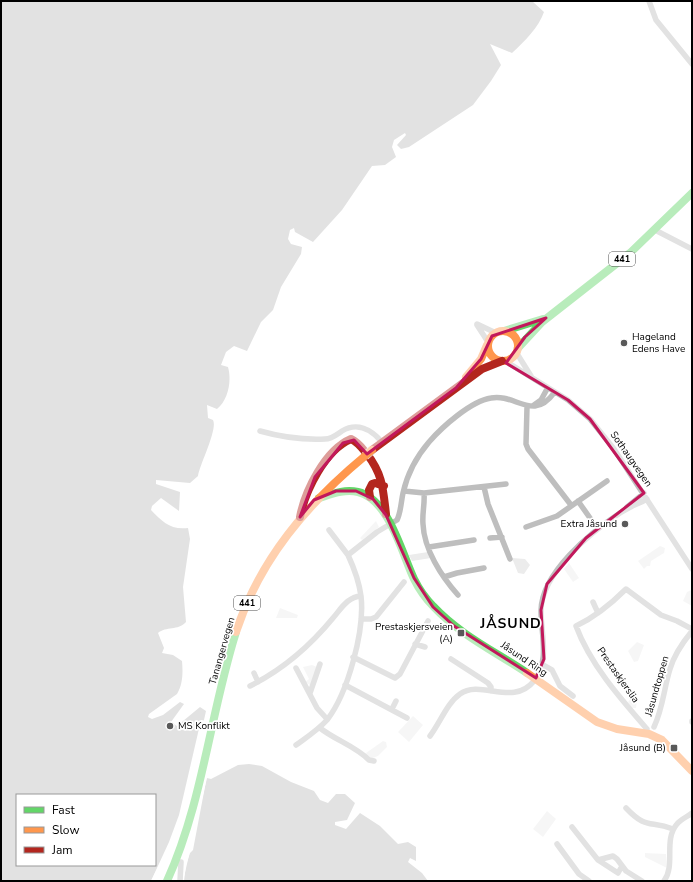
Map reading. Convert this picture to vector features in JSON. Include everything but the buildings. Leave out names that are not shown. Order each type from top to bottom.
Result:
[{"type":"main road","name":"441","points":[[503,361],[510,359],[525,337],[546,318],[610,269],[654,230],[692,193]]},
{"type":"main road","name":"441","points":[[488,343],[500,332],[546,318]]},
{"type":"main road","points":[[500,332],[513,335],[517,343],[517,350]]},
{"type":"main road","points":[[488,343],[490,354],[493,358],[503,361]]},
{"type":"main road","name":"Tanangervegen","points":[[456,388],[475,367],[488,343]]},
{"type":"main road","name":"Tanangervegen","points":[[167,881],[181,850],[190,823],[230,656],[242,616],[264,568],[279,544],[314,500],[372,450],[456,388],[490,365],[503,361]]},
{"type":"main road","name":"Jåsund Ring","points":[[300,517],[301,509],[315,476],[346,440],[354,440],[375,465],[384,486],[386,515]]},
{"type":"main road","points":[[370,497],[369,490],[372,484],[375,483],[384,486]]},
{"type":"main road","name":"Jåsund Ring","points":[[314,500],[330,493],[342,490],[356,491],[370,497],[386,515],[414,578],[433,607],[457,628],[536,678],[596,722],[615,730],[646,733],[665,742],[692,771]]},
{"type":"street","points":[[649,1],[656,20],[692,64]]},
{"type":"street","points":[[654,230],[692,249]]},
{"type":"street","points":[[488,343],[477,324],[500,332]]},
{"type":"street","name":"Sothaugvegen","points":[[517,350],[534,379]]},
{"type":"street","name":"Sothaugvegen","points":[[503,361],[534,379],[547,389],[568,400],[590,419],[614,449],[692,569]]},
{"type":"street","points":[[530,406],[541,400],[547,389]]},
{"type":"street","points":[[348,555],[377,532],[391,525],[399,516],[404,491],[415,463],[428,442],[456,418],[480,402],[493,397],[530,406],[544,404],[554,393]]},
{"type":"street","points":[[530,406],[526,444],[528,449],[571,505]]},
{"type":"street","points":[[260,431],[287,438],[327,439],[347,429],[357,427],[370,430],[382,442]]},
{"type":"street","points":[[526,527],[558,516],[571,505],[607,481]]},
{"type":"street","points":[[404,491],[424,493],[506,484]]},
{"type":"street","points":[[484,487],[488,504],[510,559]]},
{"type":"street","points":[[424,493],[425,504],[423,524],[429,547],[444,577],[458,595]]},
{"type":"street","points":[[430,736],[454,700],[461,693],[470,690],[517,692],[529,686],[536,678],[543,665],[542,602],[547,584],[586,538],[645,496]]},
{"type":"street","points":[[578,501],[590,518]]},
{"type":"street","points":[[296,745],[320,728],[327,720],[345,685],[362,619],[361,596],[358,580],[348,555],[334,534],[329,530]]},
{"type":"street","points":[[490,538],[502,536]]},
{"type":"street","points":[[429,547],[474,540]]},
{"type":"street","points":[[444,577],[457,572],[484,568]]},
{"type":"street","points":[[362,619],[374,618],[404,582]]},
{"type":"street","points":[[389,588],[394,593]]},
{"type":"street","name":"Jåsundtoppen","points":[[576,626],[598,613],[626,589],[661,615],[677,621],[692,630],[672,663],[659,716],[654,727]]},
{"type":"street","points":[[250,686],[282,667],[301,652],[325,628],[351,598],[361,596]]},
{"type":"street","points":[[592,602],[598,613]]},
{"type":"street","points":[[353,657],[395,678],[400,674],[428,620]]},
{"type":"street","name":"Prestaskjerslia","points":[[576,626],[599,668],[647,729],[646,733]]},
{"type":"street","points":[[415,644],[425,647]]},
{"type":"street","points":[[451,659],[488,683],[491,691]]},
{"type":"street","points":[[310,693],[320,664]]},
{"type":"street","points":[[543,665],[552,670],[560,686],[573,696]]},
{"type":"street","points":[[296,668],[317,708],[327,720]]},
{"type":"street","points":[[254,673],[258,682]]},
{"type":"street","points":[[345,685],[407,718]]},
{"type":"street","points":[[392,709],[396,701]]},
{"type":"street","points":[[320,728],[364,754],[369,760],[374,761]]},
{"type":"street","points":[[626,808],[643,823],[673,829]]},
{"type":"street","points":[[664,881],[668,874],[670,844],[673,829],[678,823],[692,815]]},
{"type":"street","points":[[572,827],[598,860],[618,873],[622,866]]},
{"type":"street","points":[[557,844],[579,874],[589,881]]},
{"type":"street","points":[[598,860],[613,856],[626,871],[642,881]]},
{"type":"street","points":[[180,881],[181,862]]},
{"type":"highlighted area","points":[[546,318],[525,337],[506,363],[568,400],[590,419],[644,493],[586,538],[547,584],[541,610],[544,659],[536,678],[454,626],[433,607],[414,578],[386,515],[373,499],[356,491],[336,491],[314,500],[300,517],[315,477],[343,443],[354,440],[367,454],[456,388],[481,359],[492,336]]},
{"type":"shaded area","points":[[1,1],[532,1],[544,12],[542,18],[535,29],[512,53],[490,44],[501,65],[473,105],[409,147],[401,149],[397,145],[406,135],[405,133],[394,140],[392,147],[396,157],[385,165],[372,166],[342,210],[313,242],[295,232],[294,228],[290,230],[288,239],[291,244],[302,247],[301,254],[281,287],[273,310],[261,322],[247,351],[234,346],[226,352],[221,365],[228,367],[230,378],[228,390],[224,401],[217,409],[207,405],[208,418],[213,420],[214,424],[211,439],[198,476],[190,483],[156,480],[156,484],[180,492],[179,511],[161,498],[152,506],[151,510],[167,524],[176,528],[188,528],[190,539],[183,587],[186,622],[179,627],[158,633],[164,648],[162,653],[173,655],[182,661],[181,682],[177,694],[149,714],[148,717],[152,719],[163,715],[180,702],[184,704],[171,722],[177,726],[200,707],[206,711],[182,819],[151,881],[1,881]]},
{"type":"shaded area","points":[[376,521],[379,527],[362,540],[360,538]]},
{"type":"shaded area","points":[[660,546],[665,548],[664,553],[651,561],[650,566],[647,566],[644,569],[638,561]]},
{"type":"shaded area","points":[[428,552],[431,558],[412,561],[409,555]]},
{"type":"shaded area","points":[[512,558],[525,559],[530,565],[524,574],[518,573]]},
{"type":"shaded area","points":[[569,563],[579,578],[573,582],[564,569]]},
{"type":"shaded area","points":[[691,590],[692,606],[683,601],[687,592]]},
{"type":"shaded area","points":[[280,608],[298,615],[297,618],[276,618]]},
{"type":"shaded area","points":[[637,642],[644,645],[638,661],[634,662],[628,651]]},
{"type":"shaded area","points":[[312,665],[317,667],[310,685],[305,682],[309,679],[303,667]]},
{"type":"shaded area","points":[[632,697],[637,701],[636,708],[632,708],[628,702]]},
{"type":"shaded area","points":[[413,716],[423,725],[409,742],[398,732]]},
{"type":"shaded area","points":[[383,741],[386,742],[387,747],[378,756],[370,759],[366,753]]},
{"type":"shaded area","points":[[249,764],[262,766],[291,782],[314,791],[320,800],[328,803],[336,794],[345,794],[355,803],[347,820],[335,822],[335,825],[346,829],[360,813],[380,826],[398,844],[408,842],[416,847],[416,861],[410,858],[408,862],[422,873],[428,881],[183,881],[207,778],[211,779],[238,765]]},
{"type":"shaded area","points":[[547,811],[556,819],[543,837],[533,829]]},
{"type":"shaded area","points":[[645,853],[666,854],[667,868],[645,857]]},
{"type":"pier","points":[[201,720],[207,721],[207,723],[202,750],[184,820],[177,838],[163,864],[153,881],[151,881],[169,842],[179,815]]},
{"type":"pier","points":[[207,776],[193,850],[190,853],[186,865],[184,881],[181,881],[205,777]]},
{"type":"traffic: fast","points":[[518,348],[542,322],[630,253],[692,193]]},
{"type":"traffic: fast","points":[[504,331],[543,319]]},
{"type":"traffic: fast","points":[[319,498],[338,492],[348,491],[358,492],[369,497],[378,505],[386,516],[399,542],[414,579],[430,603],[466,634],[527,673]]},
{"type":"traffic: fast","points":[[167,881],[179,851],[198,789],[219,694],[236,632]]},
{"type":"traffic: slow","points":[[503,331],[514,335],[518,346],[514,357],[503,361],[492,357],[488,346],[492,335],[503,331]]},
{"type":"traffic: slow","points":[[466,377],[481,359],[487,345]]},
{"type":"traffic: slow","points":[[365,456],[372,450]]},
{"type":"traffic: slow","points":[[236,632],[246,605],[258,580],[288,535],[324,493],[365,456]]},
{"type":"traffic: slow","points":[[527,673],[597,722],[617,729],[649,734],[662,740],[692,771]]},
{"type":"traffic: jam","points":[[372,450],[482,369],[502,361]]},
{"type":"traffic: jam","points":[[300,517],[306,495],[318,472],[333,452],[342,444],[351,439],[362,447],[376,469],[381,482],[386,514]]},
{"type":"traffic: jam","points":[[370,497],[369,490],[372,484],[375,483],[384,486]]},
{"type":"place","name":"Hageland Edens Have","points":[[624,343]]},
{"type":"place","name":"Extra Jåsund","points":[[625,524]]},
{"type":"place","name":"Prestaskjersveien (A)","points":[[461,633]]},
{"type":"place","name":"MS Konflikt","points":[[170,726]]},
{"type":"place","name":"Jåsund (B)","points":[[674,748]]},
{"type":"district","name":"JÅSUND","points":[[511,623]]}]
